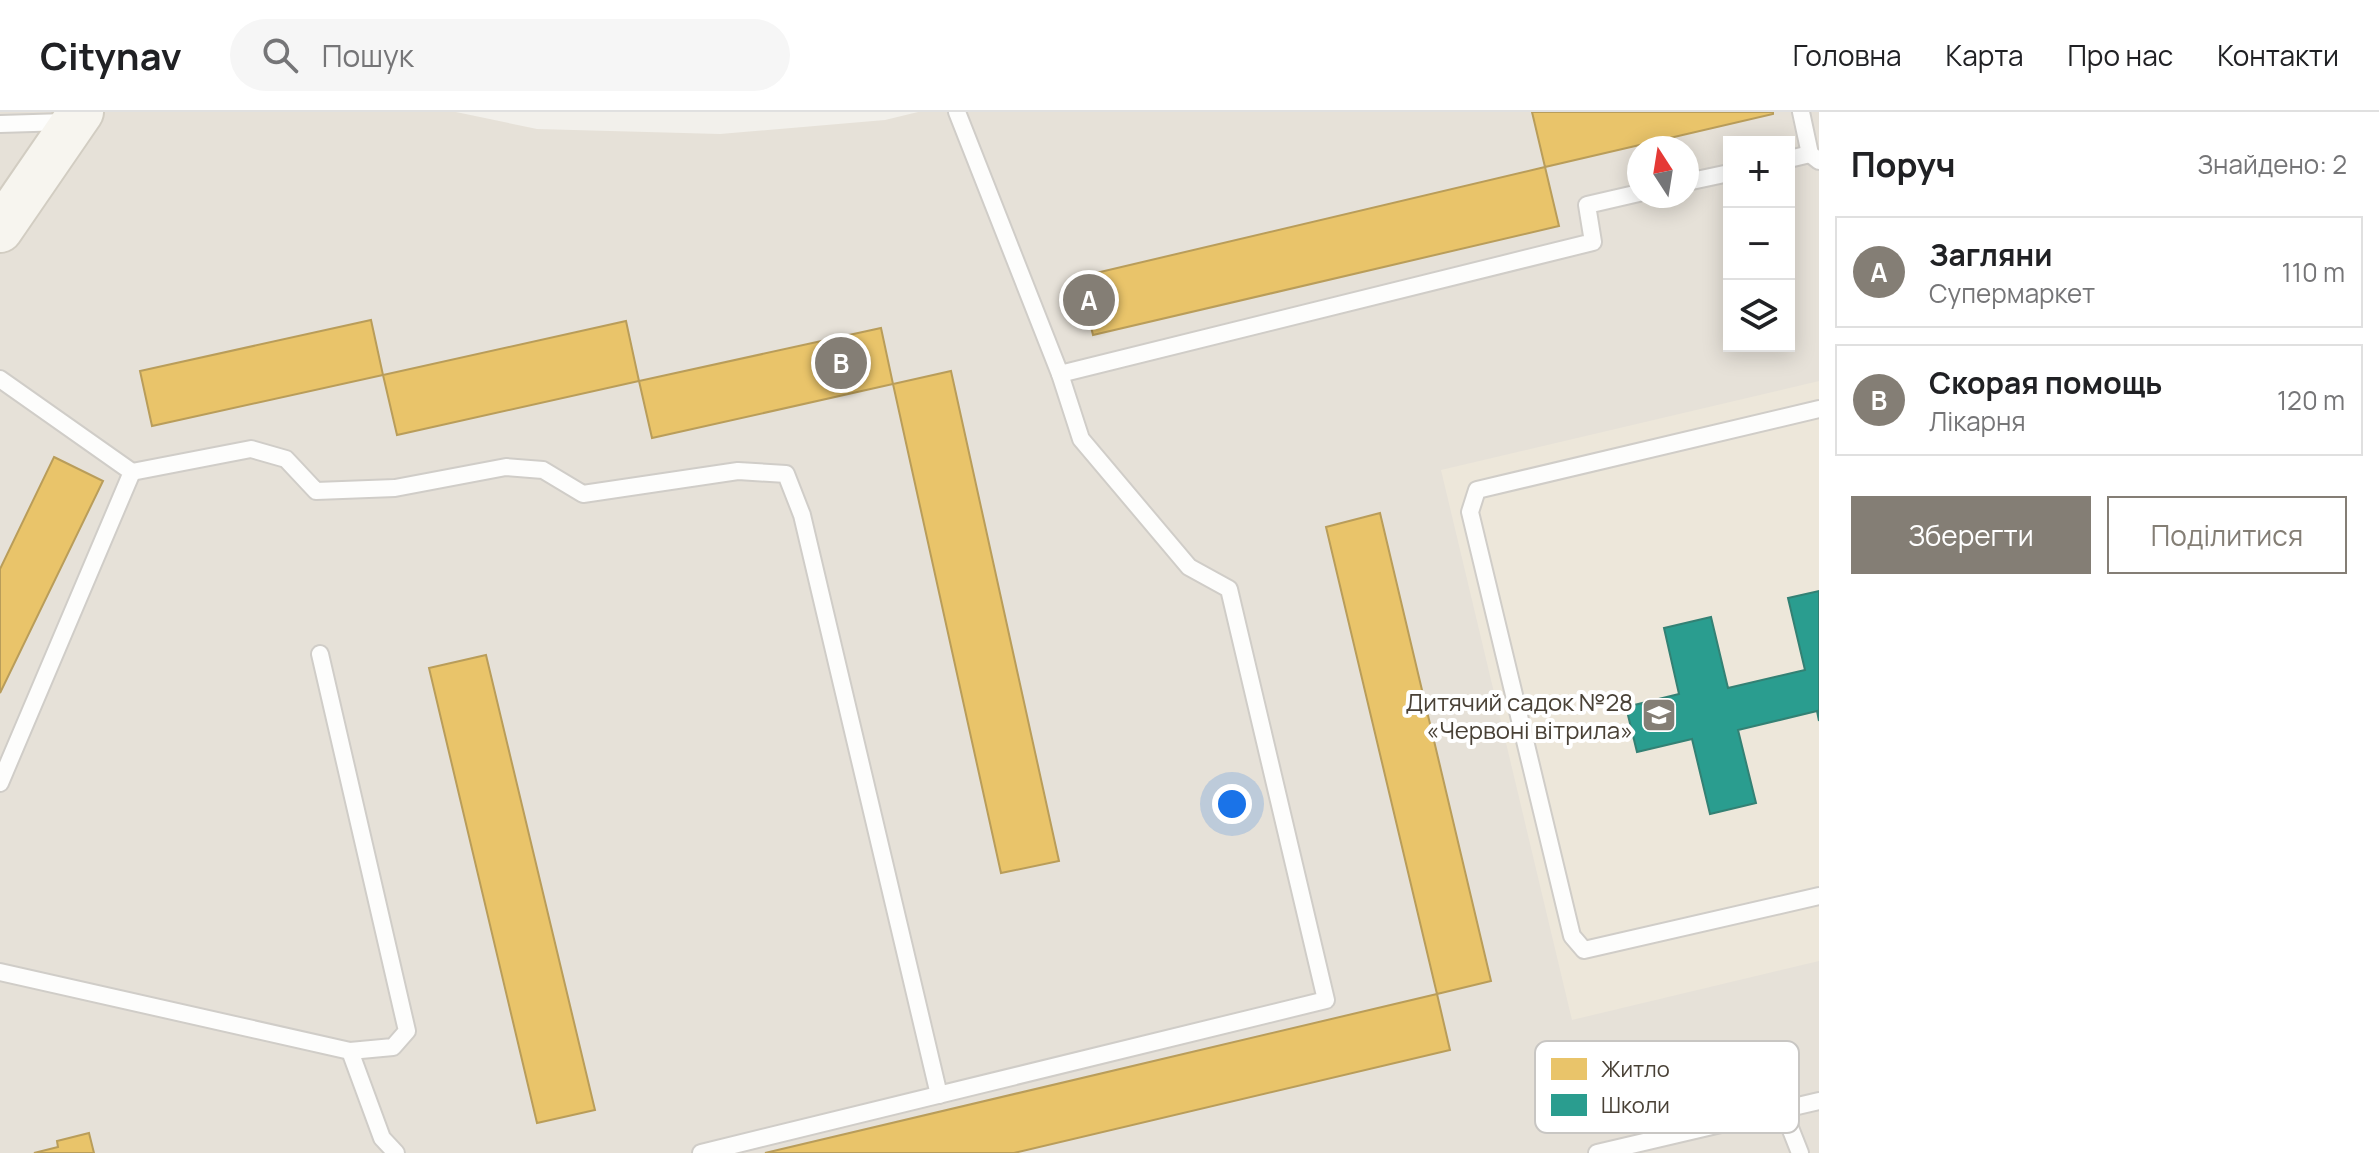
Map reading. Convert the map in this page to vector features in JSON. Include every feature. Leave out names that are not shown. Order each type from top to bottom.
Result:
[{"type":"street","points":[[0,230],[78,117]]},
{"type":"lane","points":[[701,1153],[1326,1000],[1229,589],[1189,567],[1081,439],[1060,374],[957,112]]},
{"type":"lane","points":[[1801,112],[1814,158]]},
{"type":"lane","points":[[0,124],[78,117]]},
{"type":"lane","points":[[1699,179],[1723,174]]},
{"type":"lane","points":[[1060,374],[1593,242],[1587,205],[1627,196]]},
{"type":"lane","points":[[0,379],[132,472],[251,449],[286,459],[316,491],[395,488],[506,467],[543,470],[583,494],[738,471],[786,474],[802,515],[939,1095]]},
{"type":"lane","points":[[1819,409],[1477,490],[1470,512],[1572,936],[1584,950],[1819,896]]},
{"type":"lane","points":[[0,783],[132,472]]},
{"type":"lane","points":[[0,972],[350,1051],[393,1047],[407,1031],[320,654]]},
{"type":"lane","points":[[350,1051],[382,1138],[396,1153]]},
{"type":"lane","points":[[1799,1106],[1819,1101]]},
{"type":"lane","points":[[1597,1153],[1684,1133]]},
{"type":"lane","points":[[1792,1133],[1800,1153]]},
{"type":"shaded area","points":[[0,112],[456,112],[537,129],[720,134],[885,120],[918,112],[1819,112],[1819,1153],[0,1153]]},
{"type":"shaded area","name":"Дитячий садок №28 «Червоні вітрила»","points":[[1819,381],[1819,961],[1572,1020],[1441,470]]},
{"type":"building: Житло","points":[[1532,112],[1773,112],[1678,136],[1627,136],[1627,148],[1545,167]]},
{"type":"building: Житло","points":[[1545,167],[1559,226],[1093,335],[1079,277]]},
{"type":"building: Житло","points":[[371,320],[383,375],[152,426],[140,371]]},
{"type":"building: Житло","points":[[626,321],[639,381],[397,435],[383,375]]},
{"type":"building: Житло","points":[[881,328],[893,384],[652,438],[639,381]]},
{"type":"building: Житло","points":[[951,371],[1059,861],[1001,873],[893,384]]},
{"type":"building: Житло","points":[[54,457],[103,481],[0,693],[0,569]]},
{"type":"building: Житло","points":[[1380,513],[1491,981],[1437,994],[1326,527]]},
{"type":"building: Житло","points":[[486,655],[595,1110],[537,1123],[429,668]]},
{"type":"building: Житло","points":[[1437,994],[1450,1050],[1014,1153],[765,1153]]},
{"type":"building: Житло","points":[[89,1133],[94,1153],[34,1153],[58,1147],[57,1141]]},
{"type":"building: Школи","points":[[1819,591],[1819,721],[1817,711],[1738,730],[1756,803],[1710,814],[1692,739],[1637,752],[1626,707],[1679,694],[1664,628],[1711,617],[1728,688],[1805,670],[1788,598]]},
{"type":"place","name":"Загляни","points":[[1089,300]]},
{"type":"place","name":"Скорая помощь","points":[[841,363]]},
{"type":"place","name":"Дитячий садок №28 «Червоні вітрила»","points":[[1659,715]]}]
